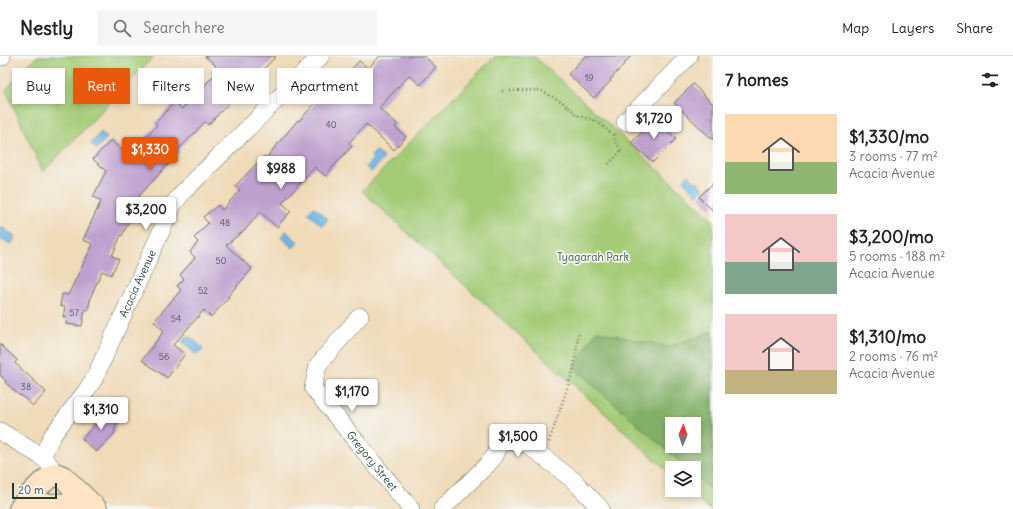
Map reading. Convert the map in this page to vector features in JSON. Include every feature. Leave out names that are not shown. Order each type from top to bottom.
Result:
[{"type":"street","name":"Acacia Avenue","points":[[48,465],[52,436],[94,379],[178,197],[321,56]]},
{"type":"street","points":[[625,122],[689,56]]},
{"type":"street","name":"Gregory Street","points":[[360,316],[318,365],[313,388],[411,509]]},
{"type":"street","points":[[0,431],[63,477],[96,509]]},
{"type":"street","points":[[442,509],[487,465],[495,456],[500,444],[512,441],[528,445],[573,480],[601,509]]},
{"type":"street","points":[[20,509],[47,478],[48,465]]},
{"type":"street","points":[[32,509],[53,504],[72,505],[87,509]]},
{"type":"path","points":[[502,91],[540,90],[562,102],[579,116],[597,121],[614,136],[616,143],[622,150],[609,164]]},
{"type":"path","points":[[614,136],[625,122]]},
{"type":"path","points":[[544,458],[574,368],[579,331]]},
{"type":"green space","points":[[37,56],[154,56],[143,68],[138,68],[138,73],[130,81],[130,68],[73,68],[73,104],[108,104],[43,172],[12,104],[65,104],[65,68],[26,68]]},
{"type":"green space","name":"Tyagarah Park","points":[[495,56],[534,56],[713,220],[713,509],[709,509],[696,497],[701,497],[701,461],[665,461],[665,469],[362,191]]},
{"type":"green space","points":[[12,83],[12,103],[6,90]]},
{"type":"green space","points":[[596,331],[669,347],[713,331],[713,492],[701,481],[701,461],[679,461],[670,453],[701,453],[701,417],[665,417],[665,449],[574,368]]},
{"type":"water","points":[[101,132],[107,138],[96,149],[91,144]]},
{"type":"water","points":[[376,151],[384,158],[371,172],[366,167],[373,159],[371,156]]},
{"type":"water","points":[[688,175],[704,188],[697,195],[683,181]]},
{"type":"water","points":[[314,207],[328,219],[322,226],[308,213]]},
{"type":"water","points":[[0,226],[14,236],[11,243],[7,243],[4,240],[0,241]]},
{"type":"water","points":[[286,231],[298,242],[293,248],[281,237]]},
{"type":"water","points":[[188,337],[202,347],[202,351],[200,353],[195,354],[183,343],[184,339]]},
{"type":"building","points":[[205,56],[276,56],[265,68],[214,68],[216,66]]},
{"type":"building","points":[[380,56],[424,56],[436,67],[420,85],[409,75],[379,108],[397,124],[395,127],[406,137],[394,150],[366,124],[349,143],[352,146],[325,176],[315,167],[282,203],[291,211],[277,227],[260,212],[246,229],[226,245],[252,269],[211,317],[204,310],[173,345],[185,354],[167,378],[142,360],[164,331],[154,321],[181,290],[177,286],[184,279],[180,275],[195,258],[190,252],[198,242],[194,238],[208,223],[203,217],[218,205],[222,210],[240,190],[235,186],[264,156],[266,158],[298,120],[299,121],[315,104],[373,104],[373,68],[368,68]]},
{"type":"building","points":[[585,56],[631,56],[610,80],[611,81],[594,98],[568,74]]},
{"type":"building","points":[[359,61],[368,68],[353,68]]},
{"type":"building","points":[[212,77],[212,104],[228,104],[208,125],[205,122],[178,150],[179,152],[128,208],[134,211],[112,256],[119,259],[111,275],[102,271],[91,296],[88,310],[85,309],[82,326],[66,324],[67,317],[63,317],[65,307],[60,306],[62,294],[68,295],[93,244],[83,240],[101,201],[93,197],[106,171],[93,159],[111,140],[128,156],[157,125],[155,123],[173,104],[177,104],[182,109],[187,104],[204,104],[204,86]]},
{"type":"building","points":[[693,84],[713,104],[713,140],[674,103]]},
{"type":"building","points":[[656,118],[676,139],[653,162],[631,143]]},
{"type":"building","points":[[713,183],[713,211],[699,197]]},
{"type":"building","points":[[0,344],[17,360],[15,363],[46,392],[33,406],[5,382],[6,381],[0,375]]},
{"type":"building","points":[[101,412],[118,416],[114,434],[96,452],[82,439],[99,420]]}]
